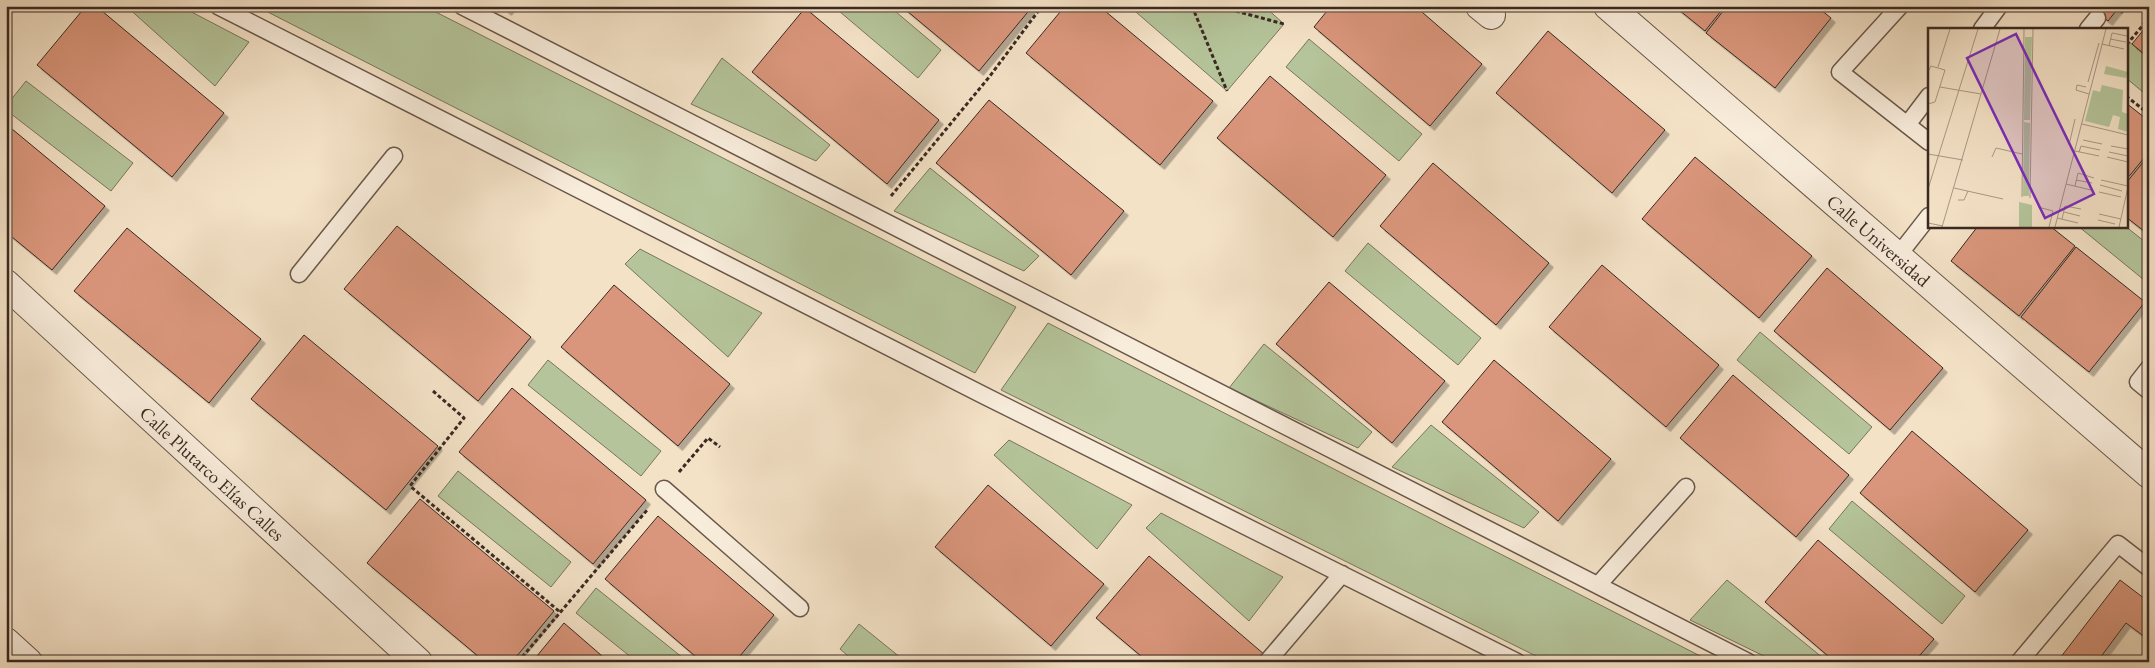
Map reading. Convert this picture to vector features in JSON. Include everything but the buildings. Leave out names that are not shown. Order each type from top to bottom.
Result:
[{"type":"street","name":"Calle Universidad","points":[[1608,6],[2149,474]]},
{"type":"street","name":"Calle Plutarco Elías Calles","points":[[6,284],[418,662]]},
{"type":"street","points":[[6,642],[28,662]]},
{"type":"lane","points":[[218,6],[983,395],[1517,662]]},
{"type":"lane","points":[[462,6],[1748,662]]},
{"type":"lane","points":[[1900,6],[1840,72],[1928,141]]},
{"type":"lane","points":[[1983,28],[1999,6]]},
{"type":"lane","points":[[1907,124],[1928,97]]},
{"type":"lane","points":[[299,274],[394,156]]},
{"type":"lane","points":[[1897,257],[1928,217]]},
{"type":"lane","points":[[2149,368],[2138,382],[2149,391]]},
{"type":"lane","points":[[1598,585],[1686,487]]},
{"type":"lane","points":[[664,489],[800,608]]},
{"type":"lane","points":[[2019,662],[2118,544],[2149,568]]},
{"type":"lane","points":[[1267,662],[1342,574]]},
{"type":"path","points":[[875,216],[990,76],[1042,6]]},
{"type":"path","points":[[1192,6],[1227,91]]},
{"type":"path","points":[[1217,6],[1284,24]]},
{"type":"path","points":[[2128,43],[2149,18]]},
{"type":"path","points":[[2128,98],[2149,114]]},
{"type":"path","points":[[433,391],[464,418],[410,486],[560,612]]},
{"type":"path","points":[[518,662],[708,438],[720,447]]},
{"type":"green space","points":[[126,6],[180,6],[249,42],[215,86]]},
{"type":"green space","points":[[256,6],[424,6],[1016,307],[975,373]]},
{"type":"green space","points":[[833,6],[889,6],[941,50],[918,78]]},
{"type":"green space","points":[[1129,6],[1264,6],[1284,24],[1227,91]]},
{"type":"green space","points":[[1309,39],[1422,134],[1399,161],[1286,67]]},
{"type":"green space","points":[[2128,41],[2149,58],[2149,97],[2128,80]]},
{"type":"green space","points":[[722,58],[830,145],[816,161],[691,104]]},
{"type":"green space","points":[[26,81],[133,163],[111,191],[6,110],[6,106]]},
{"type":"green space","points":[[930,168],[1039,256],[1024,271],[894,211]]},
{"type":"green space","points":[[2080,228],[2128,228],[2149,245],[2149,284]]},
{"type":"green space","points":[[1368,243],[1481,338],[1458,365],[1345,271]]},
{"type":"green space","points":[[640,249],[762,313],[728,357],[625,264]]},
{"type":"green space","points":[[1048,323],[1712,662],[1548,662],[1001,390]]},
{"type":"green space","points":[[1760,332],[1872,427],[1849,454],[1737,360]]},
{"type":"green space","points":[[1264,344],[1372,432],[1358,448],[1229,388]]},
{"type":"green space","points":[[548,360],[661,451],[641,476],[528,385]]},
{"type":"green space","points":[[1431,425],[1539,512],[1524,528],[1392,467]]},
{"type":"green space","points":[[1009,440],[1132,505],[1097,549],[994,455]]},
{"type":"green space","points":[[458,471],[571,562],[551,587],[438,496]]},
{"type":"green space","points":[[1852,501],[1965,596],[1942,624],[1829,529]]},
{"type":"green space","points":[[1161,513],[1283,577],[1249,621],[1146,528]]},
{"type":"green space","points":[[1727,580],[1828,662],[1776,662],[1690,620]]},
{"type":"green space","points":[[596,588],[688,662],[637,662],[576,613]]},
{"type":"green space","points":[[859,624],[906,662],[855,662],[840,649]]}]
